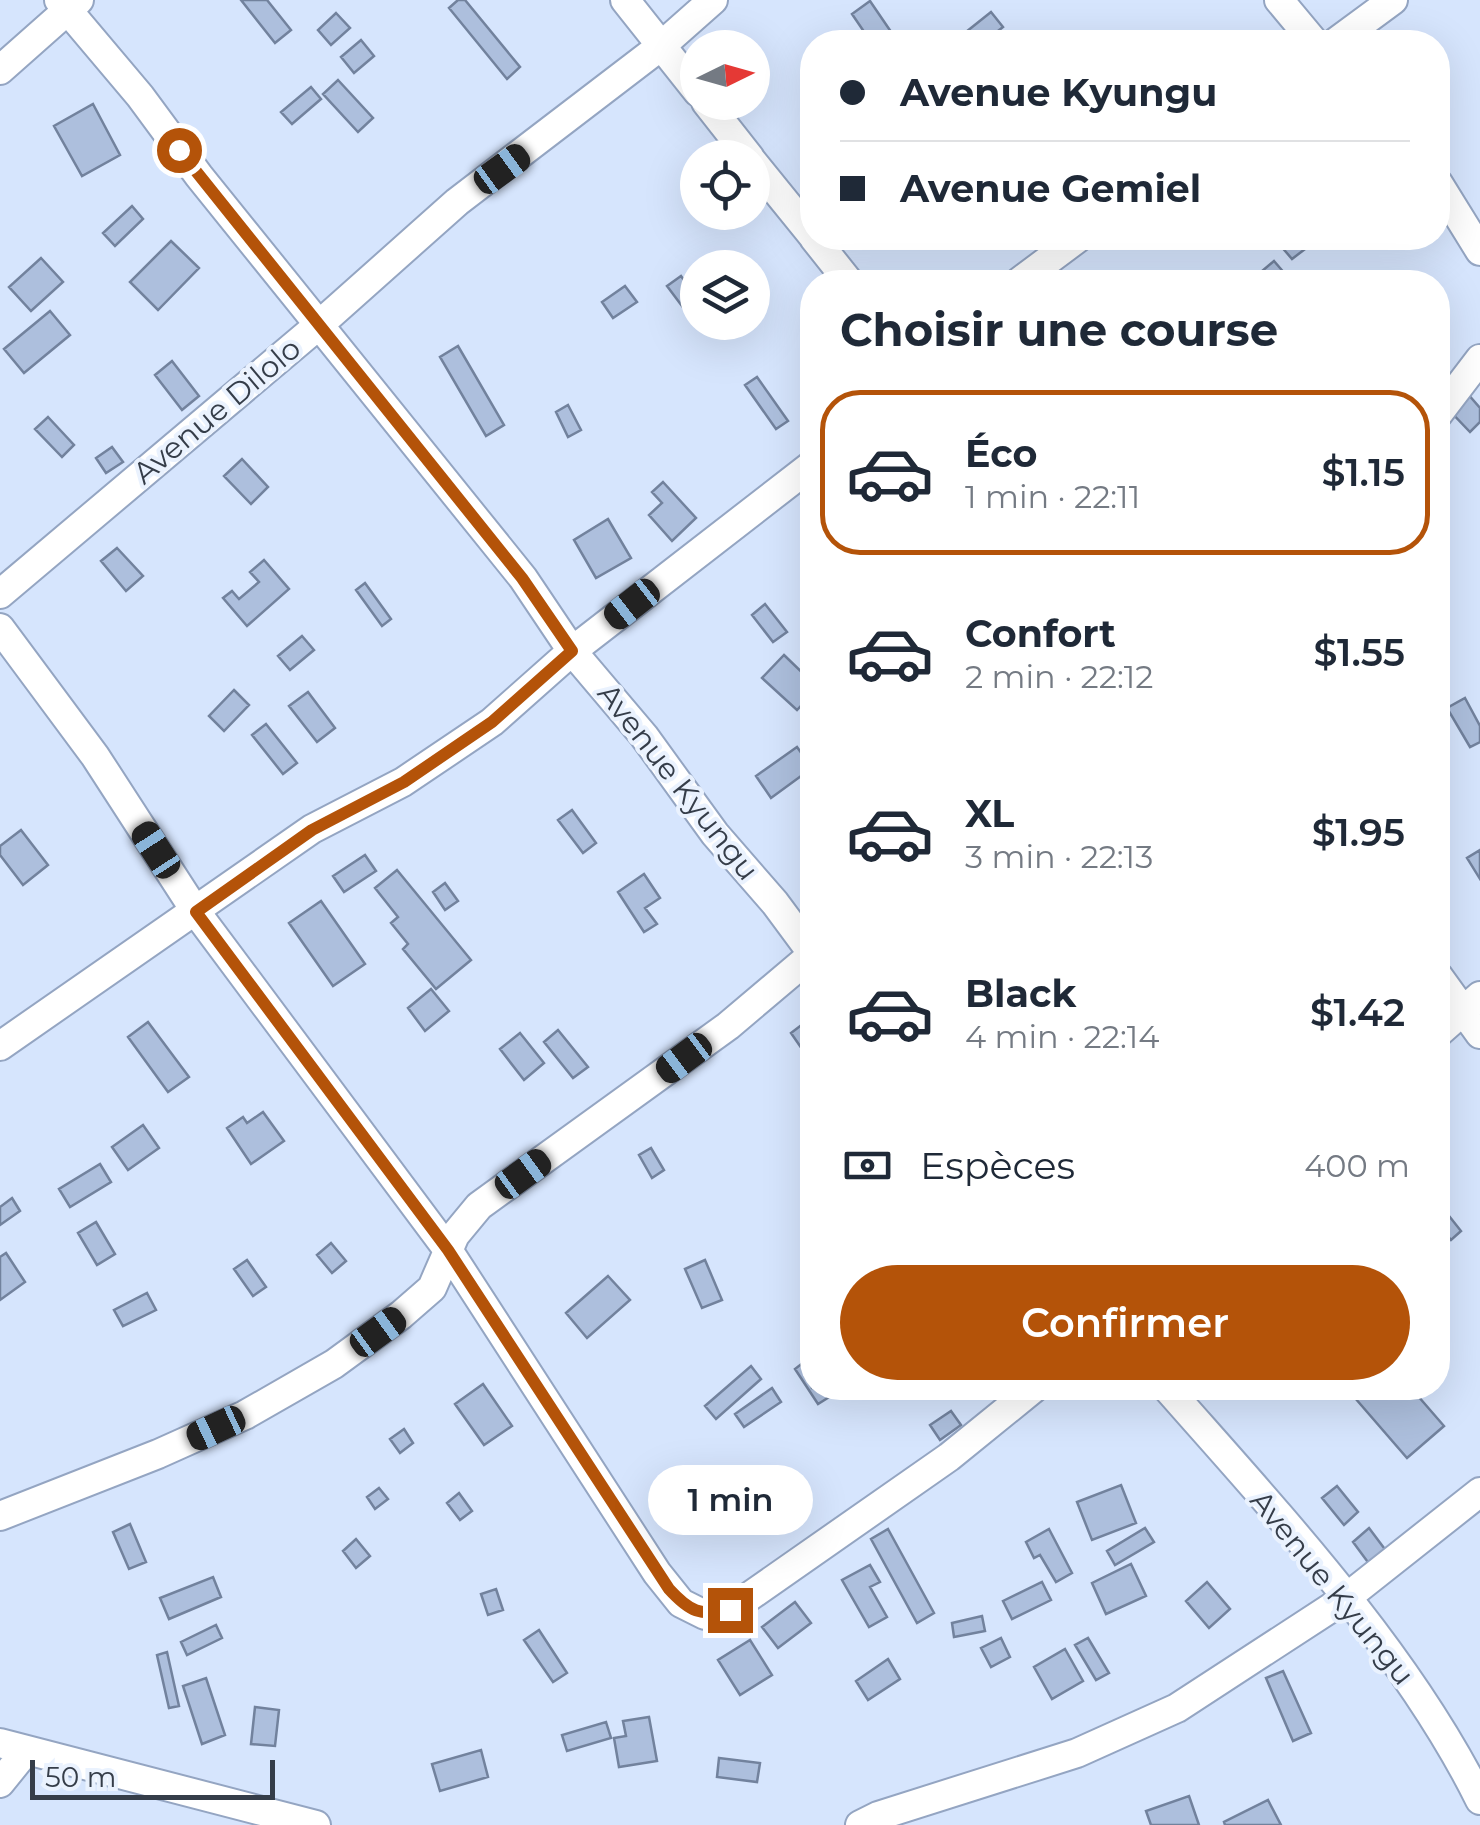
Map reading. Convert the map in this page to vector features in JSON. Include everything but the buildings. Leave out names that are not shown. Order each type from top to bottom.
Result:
[{"type":"street","points":[[626,0],[680,70]]},
{"type":"street","name":"Avenue Dilolo","points":[[0,594],[320,324],[456,202],[661,46],[713,0]]},
{"type":"street","points":[[1279,0],[1304,30]]},
{"type":"street","points":[[1352,30],[1393,0]]},
{"type":"street","points":[[0,70],[69,4]]},
{"type":"street","name":"Avenue Kyungu","points":[[69,4],[522,578],[572,651],[644,736],[714,834],[800,938]]},
{"type":"street","points":[[720,120],[736,140]]},
{"type":"street","points":[[770,183],[800,220]]},
{"type":"street","points":[[1450,203],[1480,252]]},
{"type":"street","points":[[824,250],[840,270]]},
{"type":"street","points":[[1035,270],[1062,250]]},
{"type":"street","points":[[1450,398],[1480,359]]},
{"type":"street","points":[[0,1046],[312,830],[404,782],[492,722],[572,651],[800,474]]},
{"type":"street","points":[[0,628],[95,756],[196,912],[448,1250],[681,1602],[705,1615],[730,1610],[949,1456],[1019,1400]]},
{"type":"street","points":[[0,1516],[245,1415],[334,1364],[401,1316],[432,1288],[455,1235],[479,1206],[728,1026],[800,964]]},
{"type":"street","points":[[1450,985],[1472,1002],[1480,1034]]},
{"type":"street","points":[[1450,1022],[1472,1002]]},
{"type":"street","name":"Avenue Kyungu","points":[[1177,1400],[1393,1659],[1457,1753],[1480,1800]]},
{"type":"street","points":[[860,1825],[1077,1753],[1178,1708],[1346,1598],[1480,1492]]},
{"type":"street","points":[[0,1784],[12,1747],[316,1825]]},
{"type":"route","points":[[179,150],[522,578],[572,651],[492,722],[404,782],[312,830],[196,912],[448,1250],[669,1589],[681,1602],[705,1615],[730,1610]]}]
